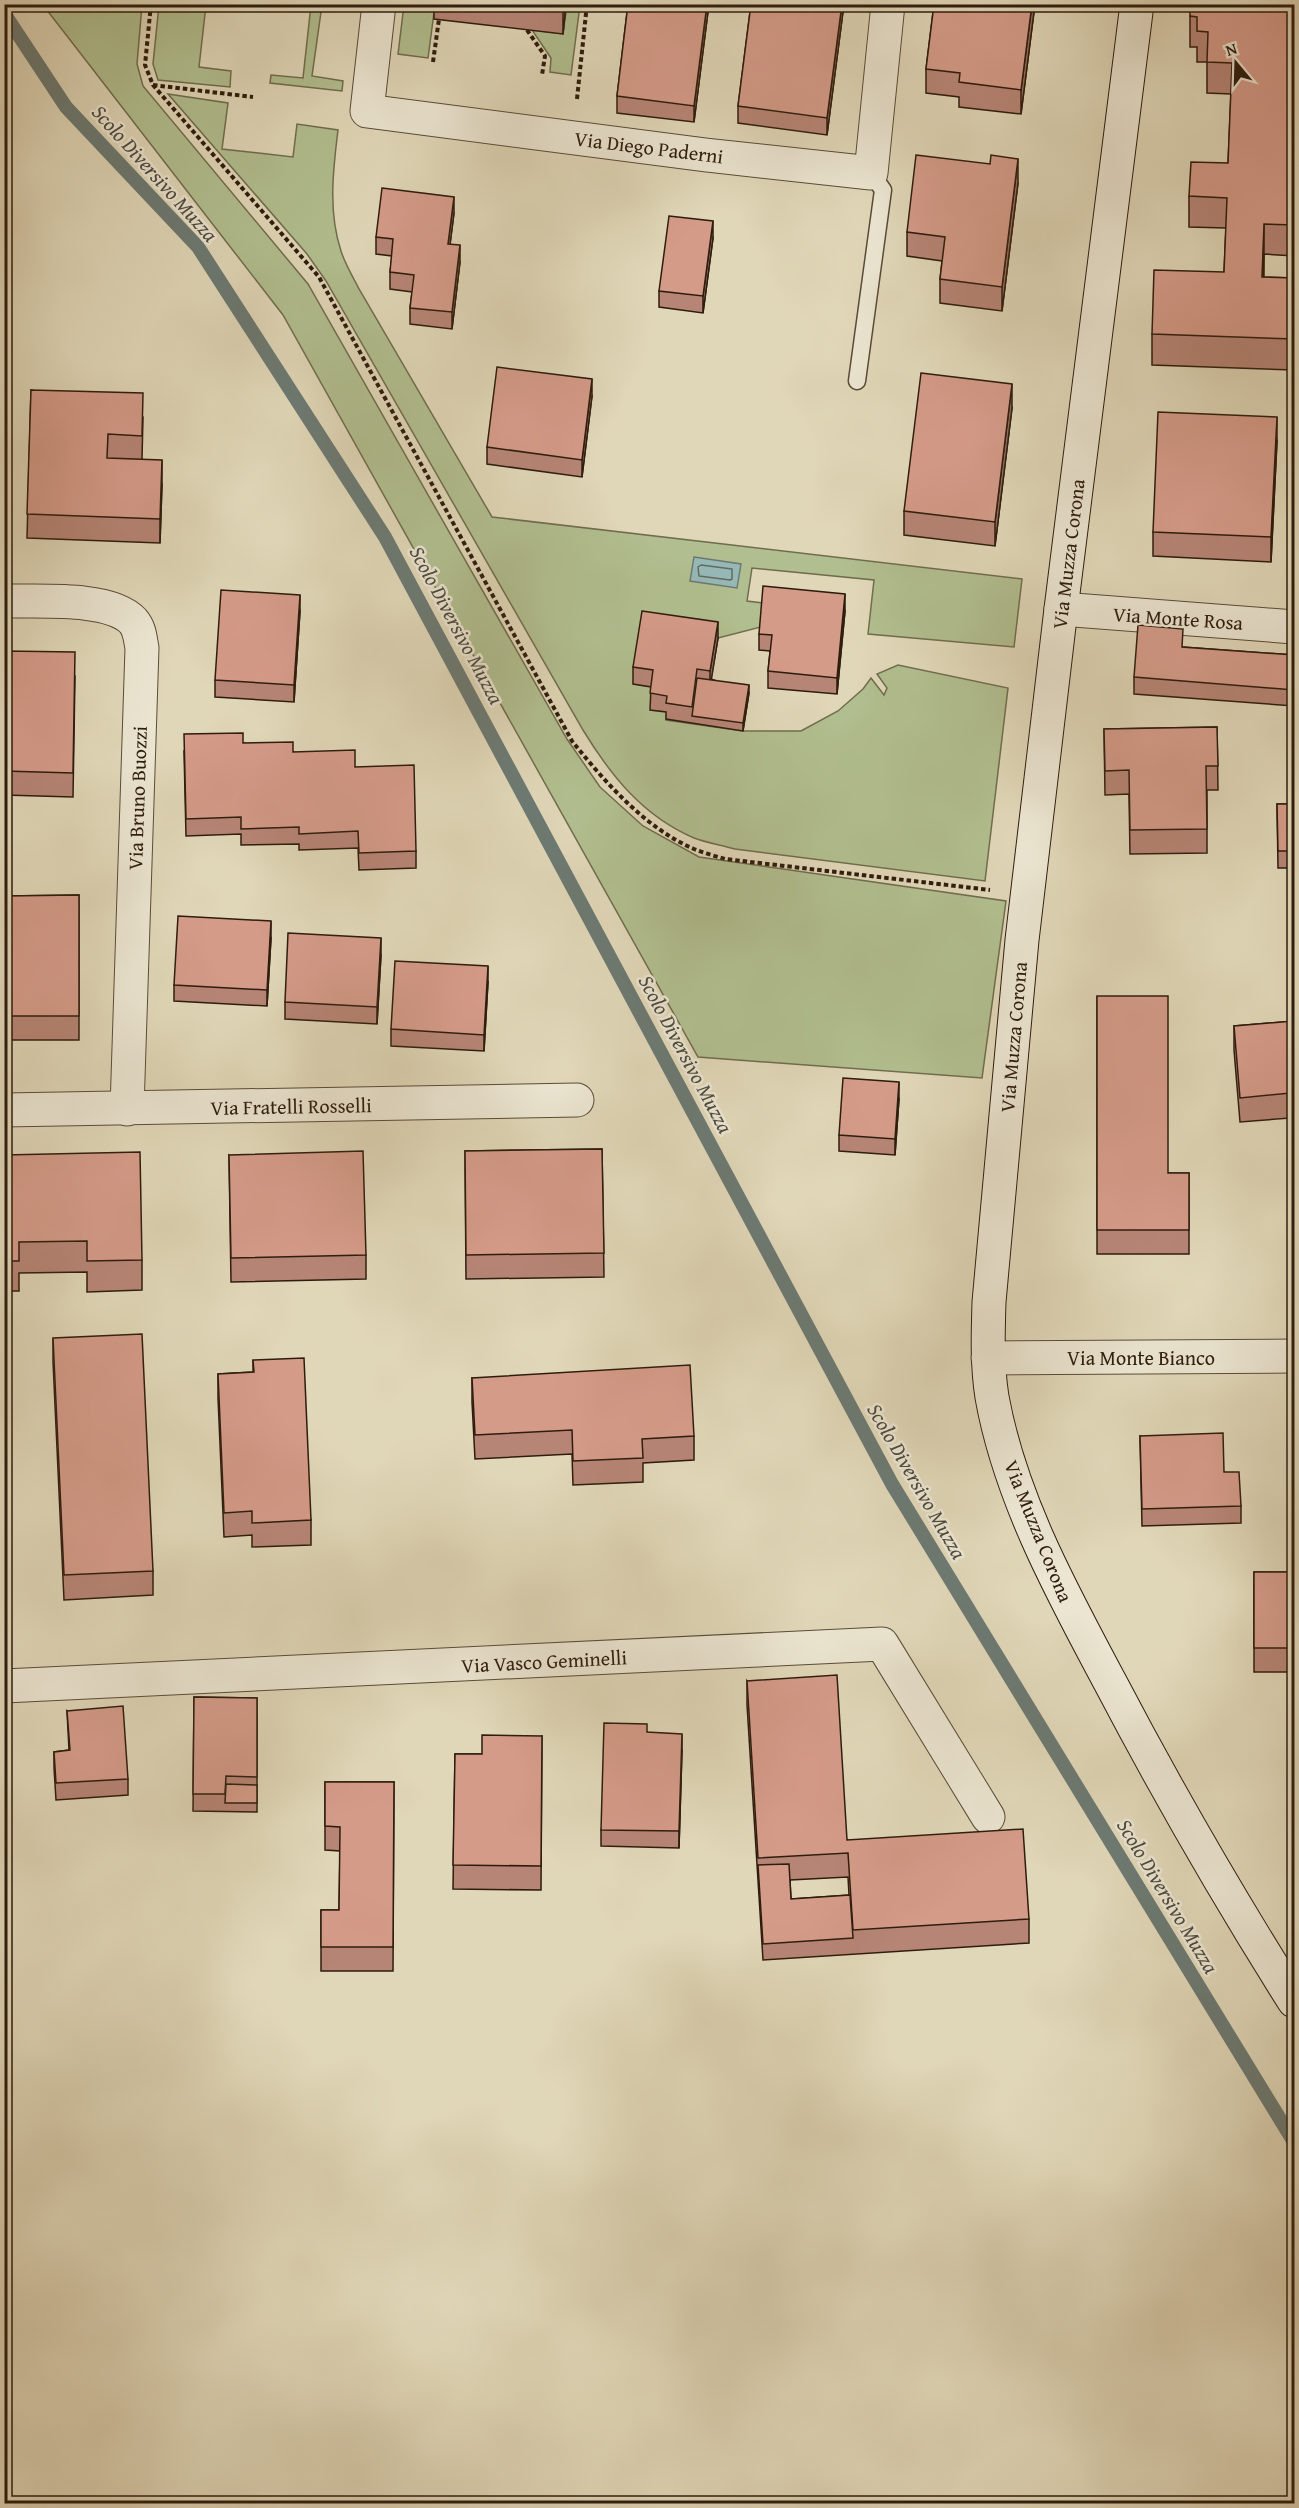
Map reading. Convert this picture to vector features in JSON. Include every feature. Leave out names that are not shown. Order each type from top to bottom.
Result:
[{"type":"street","name":"Via Diego Paderni","points":[[379,4],[367,111],[573,138],[871,172]]},
{"type":"street","points":[[871,172],[888,4]]},
{"type":"street","name":"Via Muzza Corona","points":[[1137,4],[1060,609],[1022,940],[989,1302],[988,1358],[992,1398],[1002,1436],[1024,1504],[1058,1584],[1153,1764],[1294,2001]]},
{"type":"street","name":"Via Bruno Buozzi","points":[[4,601],[85,604],[116,608],[132,620],[139,630],[142,648],[127,1109]]},
{"type":"street","name":"Via Monte Rosa","points":[[1060,609],[1294,627]]},
{"type":"street","name":"Via Fratelli Rosselli","points":[[4,1110],[577,1100]]},
{"type":"street","name":"Via Monte Bianco","points":[[988,1358],[1294,1356]]},
{"type":"street","name":"Via Vasco Geminelli","points":[[4,1686],[882,1644],[987,1817]]},
{"type":"lane","points":[[857,381],[883,190],[871,172]]},
{"type":"path","points":[[151,4],[145,65],[153,85],[319,277],[572,741],[612,788],[670,836],[694,849],[725,859],[991,891],[993,879]]},
{"type":"path","points":[[573,138],[587,4]]},
{"type":"path","points":[[433,62],[439,19]]},
{"type":"path","points":[[527,30],[545,56],[542,75]]},
{"type":"path","points":[[153,85],[253,97]]},
{"type":"green space","points":[[43,5],[142,5],[137,64],[143,86],[308,284],[567,739],[600,787],[643,826],[699,857],[1006,901],[982,1078],[698,1057],[283,315]]},
{"type":"green space","points":[[159,5],[206,5],[199,67],[231,71],[230,87],[158,80],[153,64]]},
{"type":"green space","points":[[311,5],[322,5],[312,76],[343,81],[342,91],[270,83],[271,75],[303,78]]},
{"type":"green space","points":[[404,5],[435,5],[428,58],[398,54]]},
{"type":"green space","points":[[567,5],[580,5],[571,75],[550,72],[551,58],[532,30],[563,34]]},
{"type":"green space","points":[[168,94],[228,103],[222,149],[293,157],[297,124],[338,130],[333,176],[333,206],[337,236],[343,256],[359,289],[492,517],[1022,579],[1014,647],[868,634],[874,580],[752,568],[747,601],[763,603],[761,627],[718,638],[642,627],[633,683],[653,687],[667,712],[666,720],[743,731],[801,731],[838,711],[863,689],[871,678],[884,695],[887,688],[877,674],[898,665],[1008,688],[985,881],[735,849],[709,843],[676,829],[659,818],[630,793],[605,763],[583,730],[326,281],[307,254]]},
{"type":"water","points":[[694,557],[741,564],[737,588],[690,581]]},
{"type":"building","points":[[518,4],[564,4],[563,10]]},
{"type":"building","points":[[628,4],[707,4],[694,106],[617,96]]},
{"type":"building","points":[[751,4],[842,4],[827,118],[738,106]]},
{"type":"building","points":[[934,4],[1032,4],[1021,90],[959,82],[960,73],[926,69]]},
{"type":"building","points":[[1190,4],[1294,4],[1294,225],[1264,224],[1262,277],[1294,278],[1294,339],[1152,334],[1154,270],[1224,272],[1227,198],[1189,196],[1191,162],[1228,163],[1232,63],[1207,62],[1208,32],[1197,31],[1197,17],[1190,16]]},
{"type":"building","points":[[916,155],[990,164],[991,155],[1018,159],[1002,287],[940,279],[945,237],[907,232]]},
{"type":"building","points":[[382,188],[454,197],[448,244],[460,245],[452,312],[410,308],[414,275],[390,272],[393,239],[376,237]]},
{"type":"building","points":[[669,216],[713,221],[703,296],[659,291]]},
{"type":"building","points":[[497,367],[592,379],[582,460],[487,447]]},
{"type":"building","points":[[921,373],[1012,384],[995,522],[904,511]]},
{"type":"building","points":[[31,390],[143,393],[142,436],[108,434],[107,458],[162,460],[160,519],[27,514]]},
{"type":"building","points":[[1158,412],[1277,417],[1271,537],[1153,532]]},
{"type":"building","points":[[763,586],[845,594],[837,678],[768,671],[772,635],[759,634]]},
{"type":"building","points":[[221,590],[300,595],[294,685],[215,680]]},
{"type":"building","points":[[642,611],[718,622],[710,671],[697,669],[692,707],[666,703],[667,696],[650,693],[653,670],[633,667]]},
{"type":"building","points":[[1138,625],[1183,629],[1182,647],[1294,655],[1294,690],[1134,677]]},
{"type":"building","points":[[4,651],[75,652],[73,773],[4,771]]},
{"type":"building","points":[[697,678],[749,685],[743,723],[692,716]]},
{"type":"building","points":[[1217,727],[1218,766],[1206,766],[1207,829],[1130,830],[1129,770],[1105,771],[1104,729]]},
{"type":"building","points":[[243,733],[243,743],[293,742],[293,752],[355,750],[355,767],[414,765],[416,851],[359,853],[358,831],[299,834],[299,827],[241,829],[241,817],[186,819],[184,734]]},
{"type":"building","points":[[1277,804],[1294,804],[1294,851],[1278,851]]},
{"type":"building","points":[[79,895],[79,1016],[4,1016],[4,896]]},
{"type":"building","points":[[178,916],[271,921],[267,990],[174,985]]},
{"type":"building","points":[[288,933],[381,938],[377,1007],[285,1002]]},
{"type":"building","points":[[395,961],[488,966],[484,1035],[391,1029]]},
{"type":"building","points":[[1097,996],[1168,996],[1168,1173],[1189,1173],[1189,1230],[1097,1230]]},
{"type":"building","points":[[1294,1021],[1293,1126],[1290,1093],[1240,1098],[1234,1026]]},
{"type":"building","points":[[843,1078],[899,1082],[895,1139],[839,1135]]},
{"type":"building","points":[[602,1149],[604,1253],[466,1255],[465,1151]]},
{"type":"building","points":[[363,1151],[366,1255],[231,1258],[229,1155]]},
{"type":"building","points":[[140,1152],[142,1260],[87,1261],[87,1241],[19,1242],[19,1261],[4,1261],[4,1155]]},
{"type":"building","points":[[1290,1201],[1294,1201],[1294,1235],[1292,1235]]},
{"type":"building","points":[[142,1334],[153,1571],[64,1575],[53,1338]]},
{"type":"building","points":[[304,1358],[311,1520],[252,1523],[252,1511],[224,1513],[218,1374],[254,1372],[253,1360]]},
{"type":"building","points":[[690,1365],[694,1436],[642,1439],[643,1458],[573,1461],[572,1430],[475,1435],[472,1378]]},
{"type":"building","points":[[1223,1433],[1224,1472],[1239,1472],[1241,1506],[1142,1509],[1140,1436]]},
{"type":"building","points":[[1254,1572],[1294,1572],[1294,1648],[1254,1648]]},
{"type":"building","points":[[837,1675],[847,1840],[1023,1829],[1029,1919],[853,1930],[848,1853],[758,1858],[747,1681]]},
{"type":"building","points":[[194,1697],[257,1698],[257,1777],[226,1776],[225,1794],[193,1794]]},
{"type":"building","points":[[123,1706],[128,1779],[56,1783],[54,1752],[70,1750],[67,1711]]},
{"type":"building","points":[[604,1723],[647,1724],[647,1732],[682,1734],[679,1831],[601,1830]]},
{"type":"building","points":[[482,1735],[542,1736],[541,1866],[453,1865],[455,1754],[482,1754]]},
{"type":"building","points":[[325,1782],[394,1782],[393,1947],[321,1947],[321,1910],[339,1910],[340,1827],[325,1826]]},
{"type":"building","points":[[226,1784],[257,1785],[257,1803],[225,1803]]},
{"type":"building","points":[[789,1864],[791,1899],[850,1895],[853,1938],[763,1944],[758,1865]]},
{"type":"waterway","name":"Scolo Diversivo Muzza","points":[[4,13],[66,107],[198,247],[385,537],[892,1484],[1294,2142]]}]
